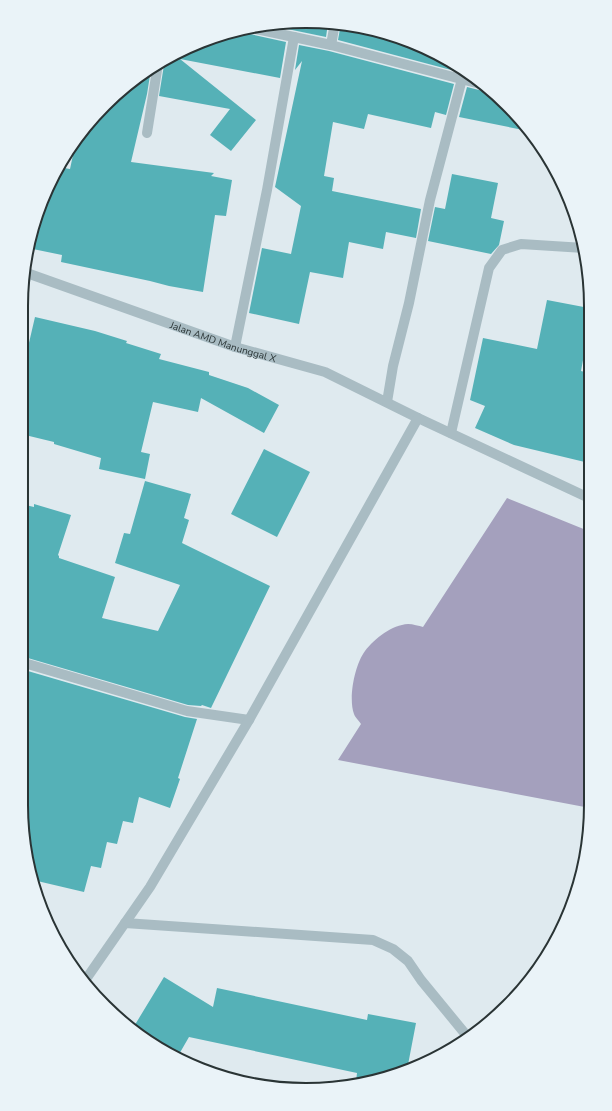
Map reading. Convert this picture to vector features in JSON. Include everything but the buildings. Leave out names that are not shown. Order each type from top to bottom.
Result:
[{"type":"street","points":[[331,45],[334,30]]},
{"type":"street","points":[[265,31],[331,45],[469,81]]},
{"type":"street","points":[[235,347],[267,190],[294,37]]},
{"type":"street","points":[[147,133],[157,72]]},
{"type":"street","points":[[387,402],[393,366],[409,303],[430,200],[462,79]]},
{"type":"street","points":[[451,433],[489,268],[502,250],[521,244],[578,248]]},
{"type":"street","name":"Jalan AMD Manunggal X","points":[[30,274],[235,347],[325,372],[418,418],[584,496]]},
{"type":"street","points":[[88,977],[150,887],[250,720],[418,418]]},
{"type":"street","points":[[28,664],[187,711],[250,720]]},
{"type":"street","points":[[125,923],[373,940],[392,949],[408,961],[421,980],[465,1033]]},
{"type":"shaded area","points":[[507,498],[584,529],[584,807],[338,760],[361,724],[356,718],[352,707],[352,690],[361,657],[374,641],[384,633],[396,627],[408,624],[423,627]]}]
